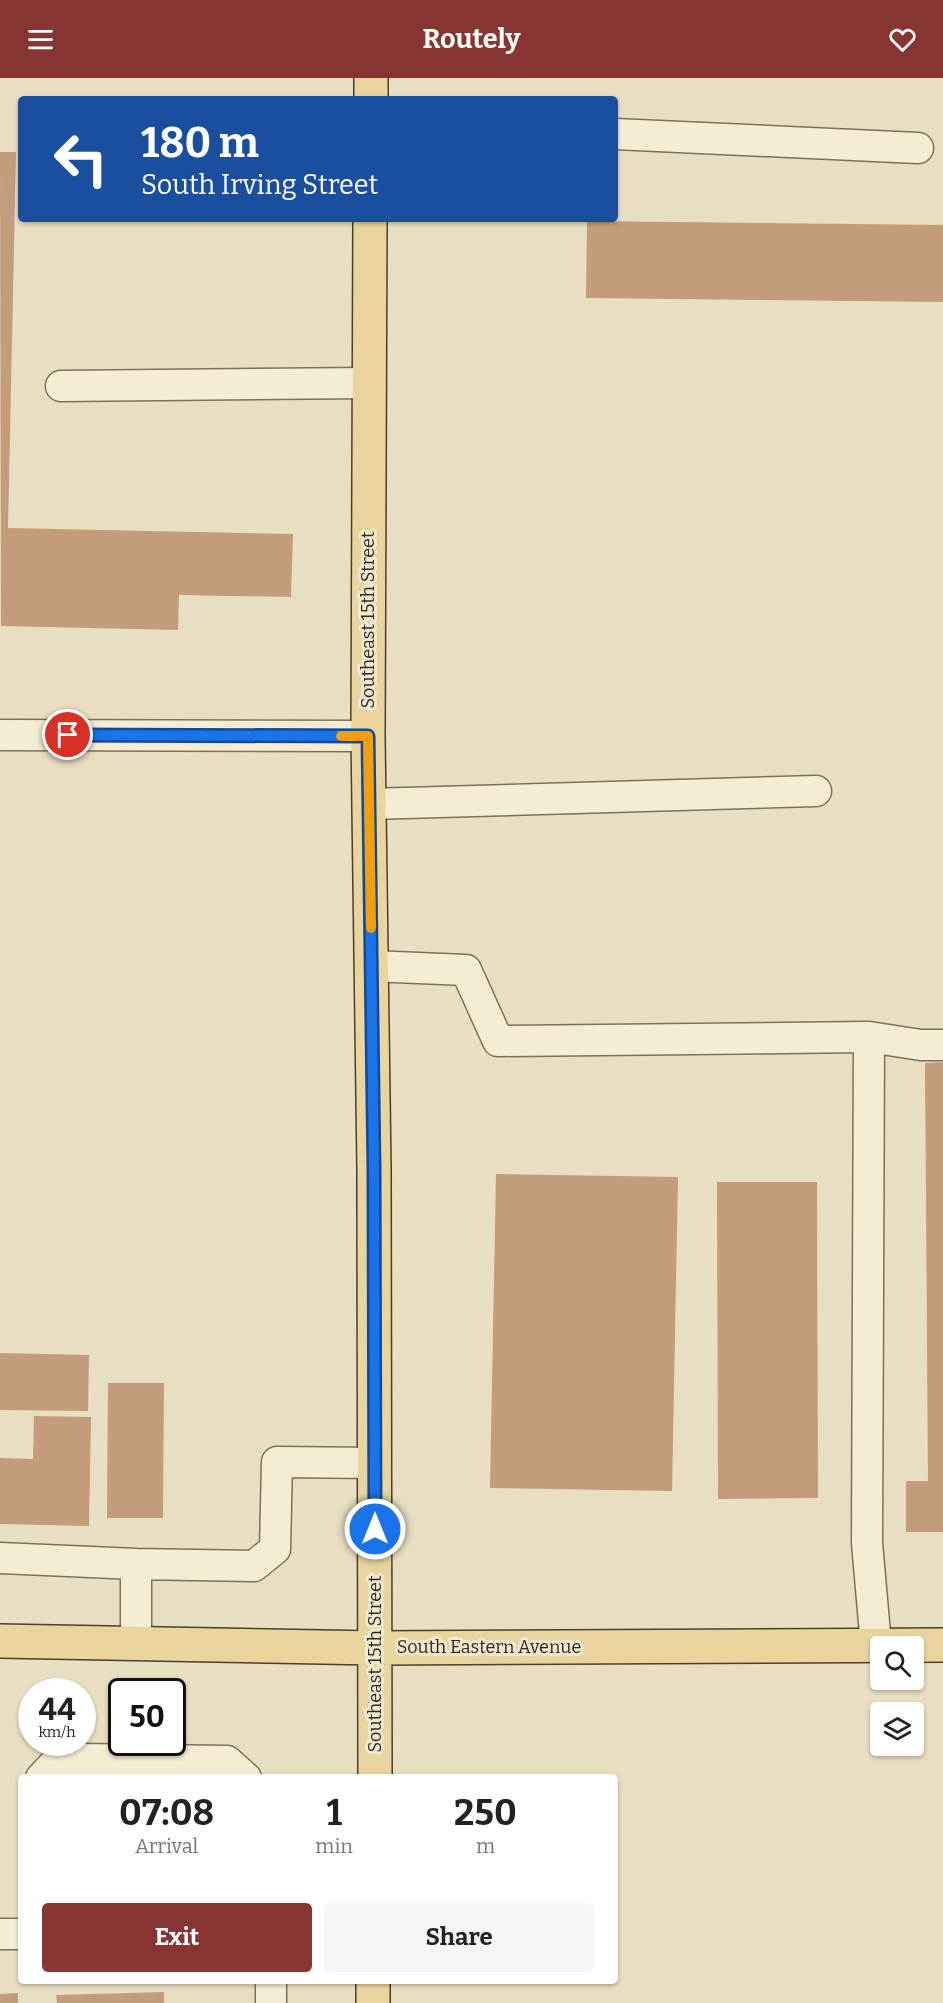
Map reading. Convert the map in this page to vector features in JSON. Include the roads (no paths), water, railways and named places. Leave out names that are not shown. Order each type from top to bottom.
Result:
[{"type":"main road","points":[[371,78],[371,96]]},
{"type":"main road","name":"Southeast 15th Street","points":[[370,222],[368,736],[375,1463],[375,1774]]},
{"type":"main road","name":"South Eastern Avenue","points":[[0,1641],[376,1648],[870,1645]]},
{"type":"main road","name":"South Eastern Avenue","points":[[924,1645],[943,1645]]},
{"type":"main road","points":[[373,1984],[373,2003]]},
{"type":"street","points":[[618,134],[918,148]]},
{"type":"street","points":[[61,386],[369,383]]},
{"type":"street","points":[[0,735],[368,736]]},
{"type":"street","points":[[369,804],[816,791]]},
{"type":"street","points":[[371,966],[466,970],[498,1041],[869,1037],[921,1045],[943,1045]]},
{"type":"street","points":[[869,1037],[867,1543],[875,1636]]},
{"type":"street","points":[[0,1558],[254,1566],[275,1550],[277,1462],[375,1463]]},
{"type":"street","points":[[136,1564],[136,1643]]},
{"type":"street","points":[[45,1774],[57,1761],[79,1759],[227,1761],[242,1774]]},
{"type":"street","points":[[0,1934],[18,1934]]},
{"type":"street","points":[[271,1984],[271,2003]]}]
